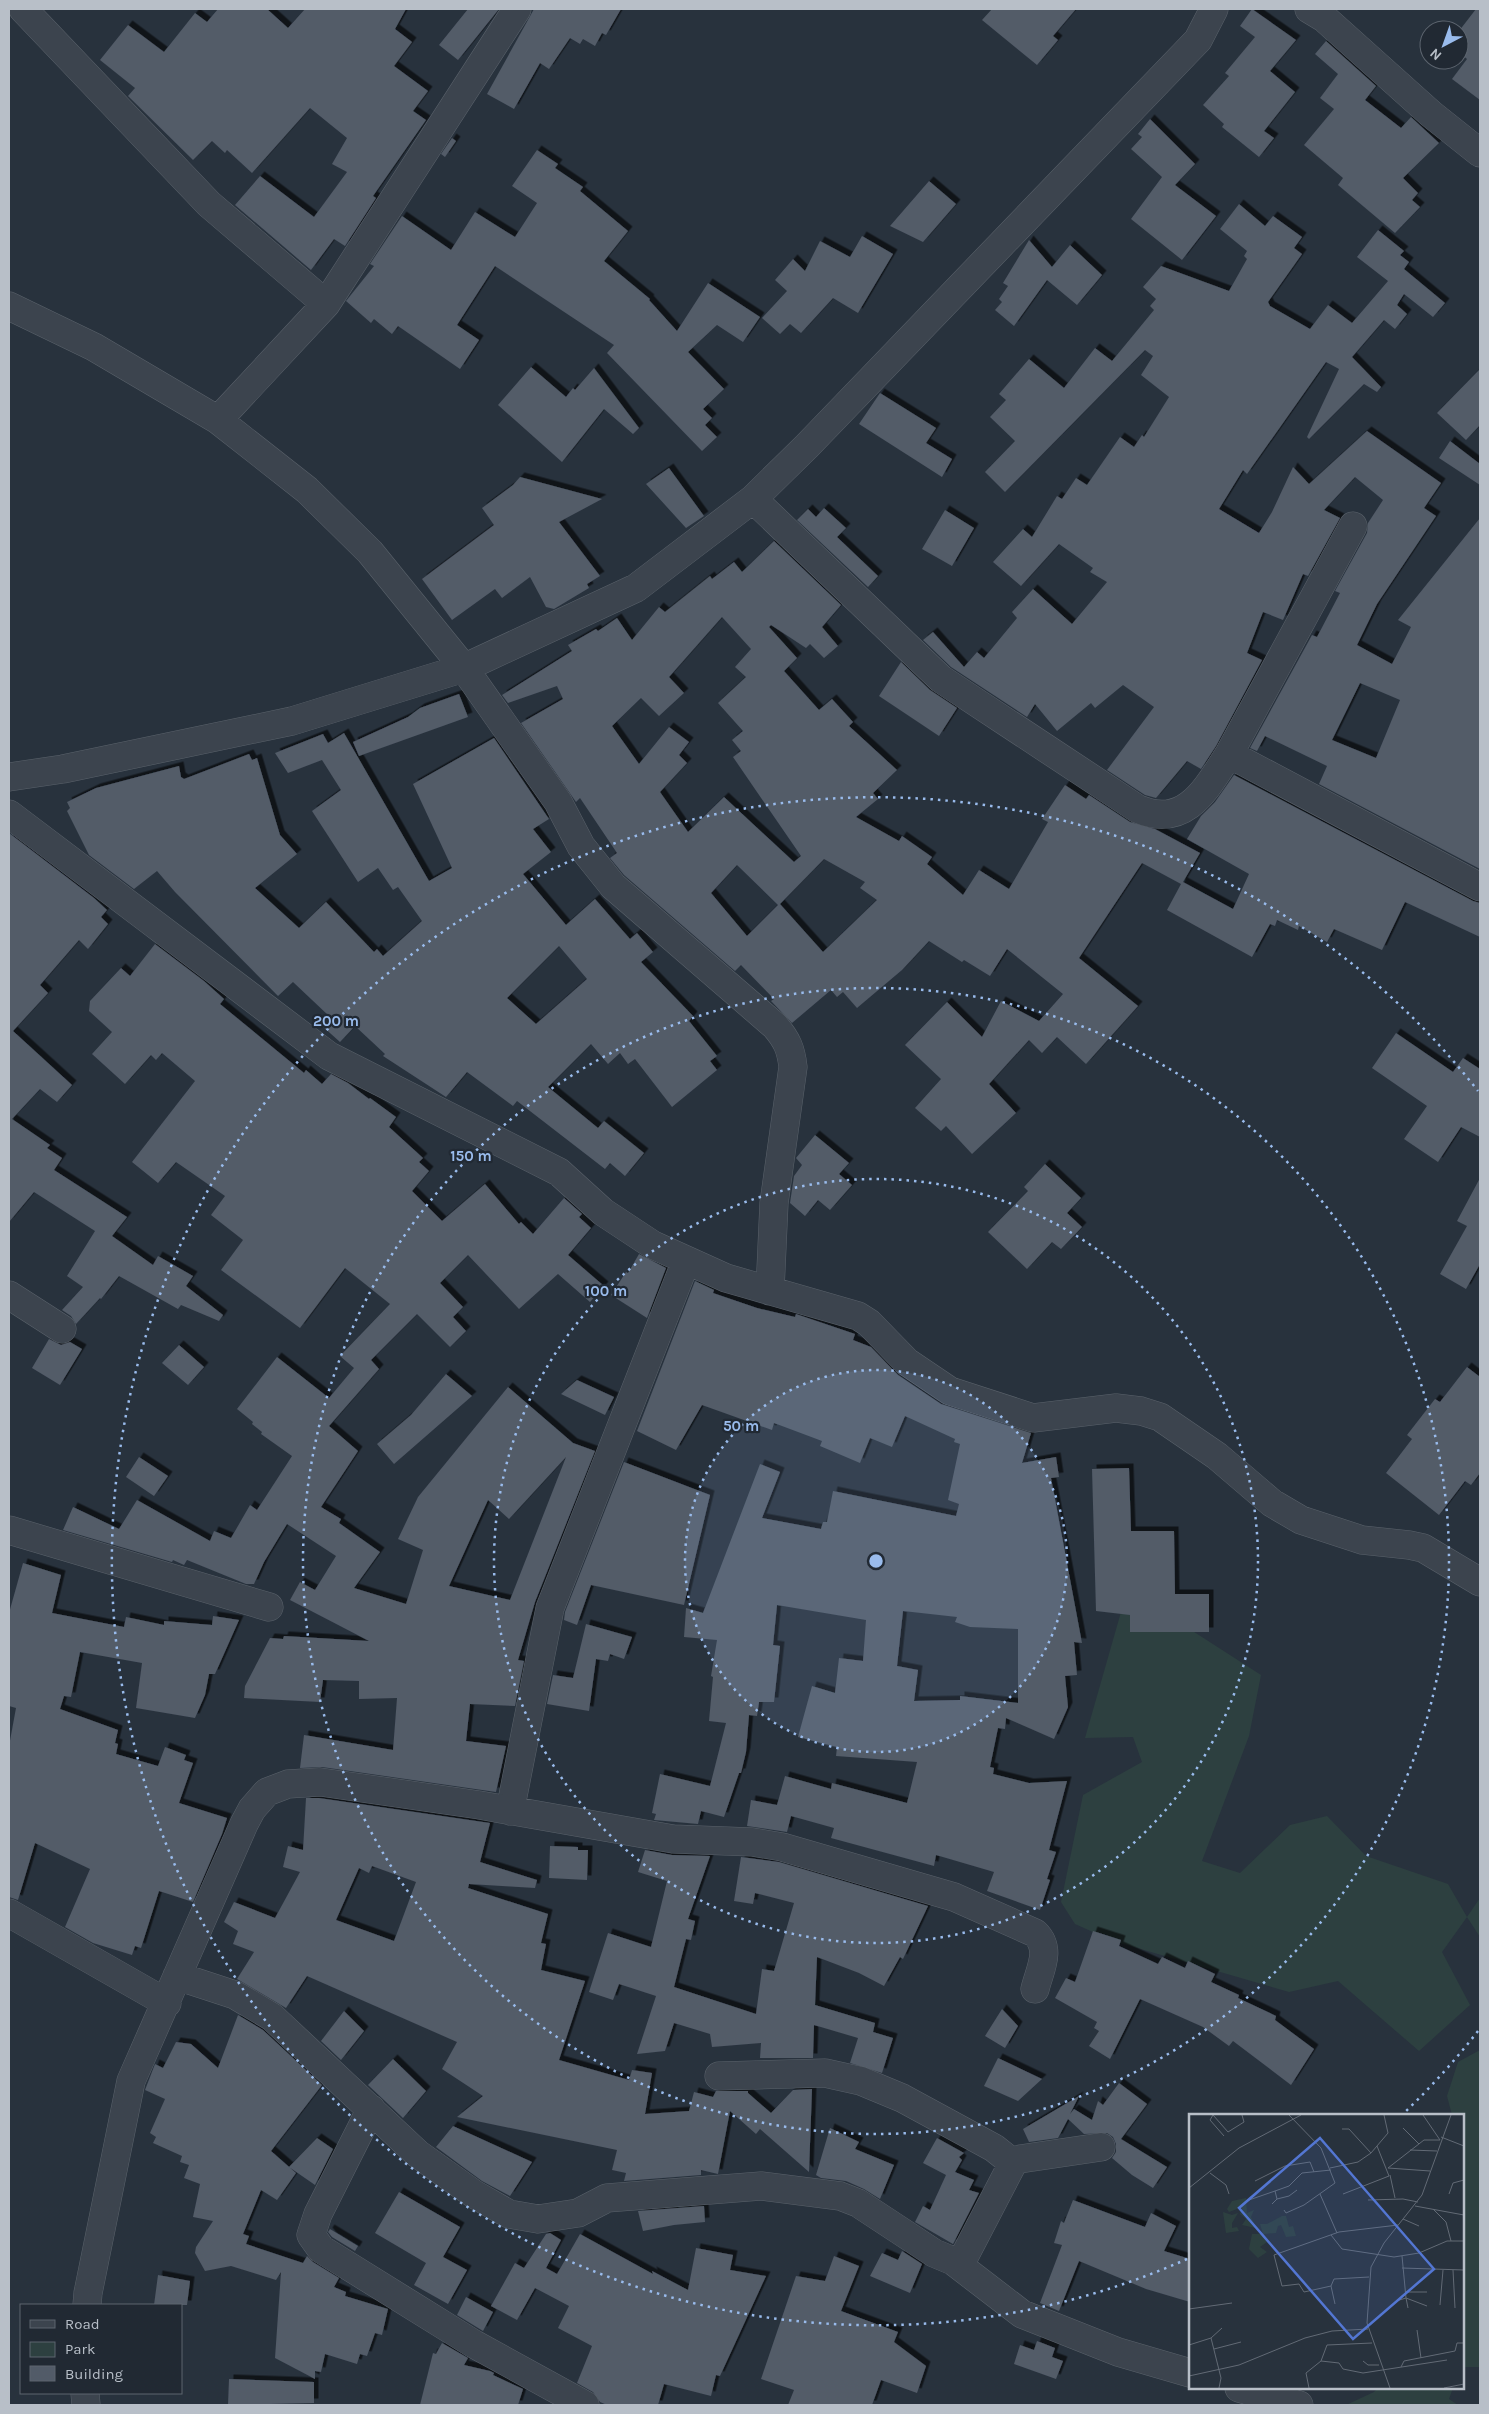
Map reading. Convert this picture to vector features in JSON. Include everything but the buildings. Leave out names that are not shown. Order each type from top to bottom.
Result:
[{"type":"street","points":[[23,9],[209,204],[326,304]]},
{"type":"street","points":[[9,777],[63,769],[292,721],[464,668],[636,588],[753,499],[1198,40],[1214,9]]},
{"type":"street","points":[[1309,9],[1324,18],[1431,114],[1480,153]]},
{"type":"street","points":[[218,420],[326,304],[509,12]]},
{"type":"street","points":[[9,306],[94,347],[218,420],[307,490],[370,552],[464,668],[558,802],[581,846],[613,886],[776,1026],[787,1040],[791,1051],[793,1067],[774,1203],[770,1291]]},
{"type":"street","points":[[753,499],[941,679],[1138,809],[1153,815],[1180,812],[1203,794],[1229,754],[1353,526]]},
{"type":"street","points":[[1229,754],[1480,887]]},
{"type":"street","points":[[9,814],[329,1056],[559,1172],[614,1220],[653,1245],[726,1278],[858,1316],[869,1323],[907,1362],[950,1391],[1020,1415],[1046,1418],[1116,1408],[1141,1411],[1160,1417],[1217,1456],[1272,1503],[1301,1520],[1362,1540],[1408,1544],[1423,1548],[1480,1582]]},
{"type":"street","points":[[510,1811],[550,1608],[686,1261]]},
{"type":"street","points":[[9,1295],[62,1329]]},
{"type":"street","points":[[9,1530],[269,1606]]},
{"type":"street","points":[[87,2304],[131,2081],[252,1809],[261,1798],[274,1789],[288,1784],[320,1782],[510,1811],[673,1839],[752,1842],[782,1847],[954,1897],[1035,1932],[1042,1940],[1045,1949],[1035,1989]]},
{"type":"street","points":[[9,1913],[167,2003]]},
{"type":"street","points":[[177,1976],[235,1995],[272,2017],[418,2154],[474,2194],[509,2214],[538,2219],[578,2213],[607,2198],[761,2186],[840,2196],[858,2203],[934,2253],[954,2260],[1022,2314],[1118,2352],[1189,2373]]},
{"type":"street","points":[[719,2076],[825,2073],[861,2081],[902,2098],[994,2148],[1013,2163]]},
{"type":"street","points":[[371,2110],[318,2214],[311,2235],[321,2249],[474,2344],[585,2405]]},
{"type":"street","points":[[954,2260],[964,2257],[1013,2163],[1020,2159],[1101,2147]]},
{"type":"street","points":[[1243,2389],[1299,2405]]},
{"type":"green space","points":[[1146,1601],[1261,1675],[1249,1736],[1202,1861],[1240,1873],[1290,1825],[1327,1816],[1366,1856],[1448,1884],[1467,1917],[1442,1952],[1470,2005],[1419,2051],[1338,1981],[1289,1992],[1113,1941],[1075,1924],[1061,1902],[1083,1795],[1142,1762],[1133,1737],[1085,1738],[1121,1612]]},
{"type":"green space","points":[[1480,1898],[1480,1937],[1467,1917]]},
{"type":"green space","points":[[1480,2050],[1480,2367],[1464,2367],[1464,2114],[1452,2114],[1447,2096],[1458,2062]]},
{"type":"green space","points":[[1377,2389],[1453,2389],[1449,2399],[1458,2405],[1346,2405]]}]
